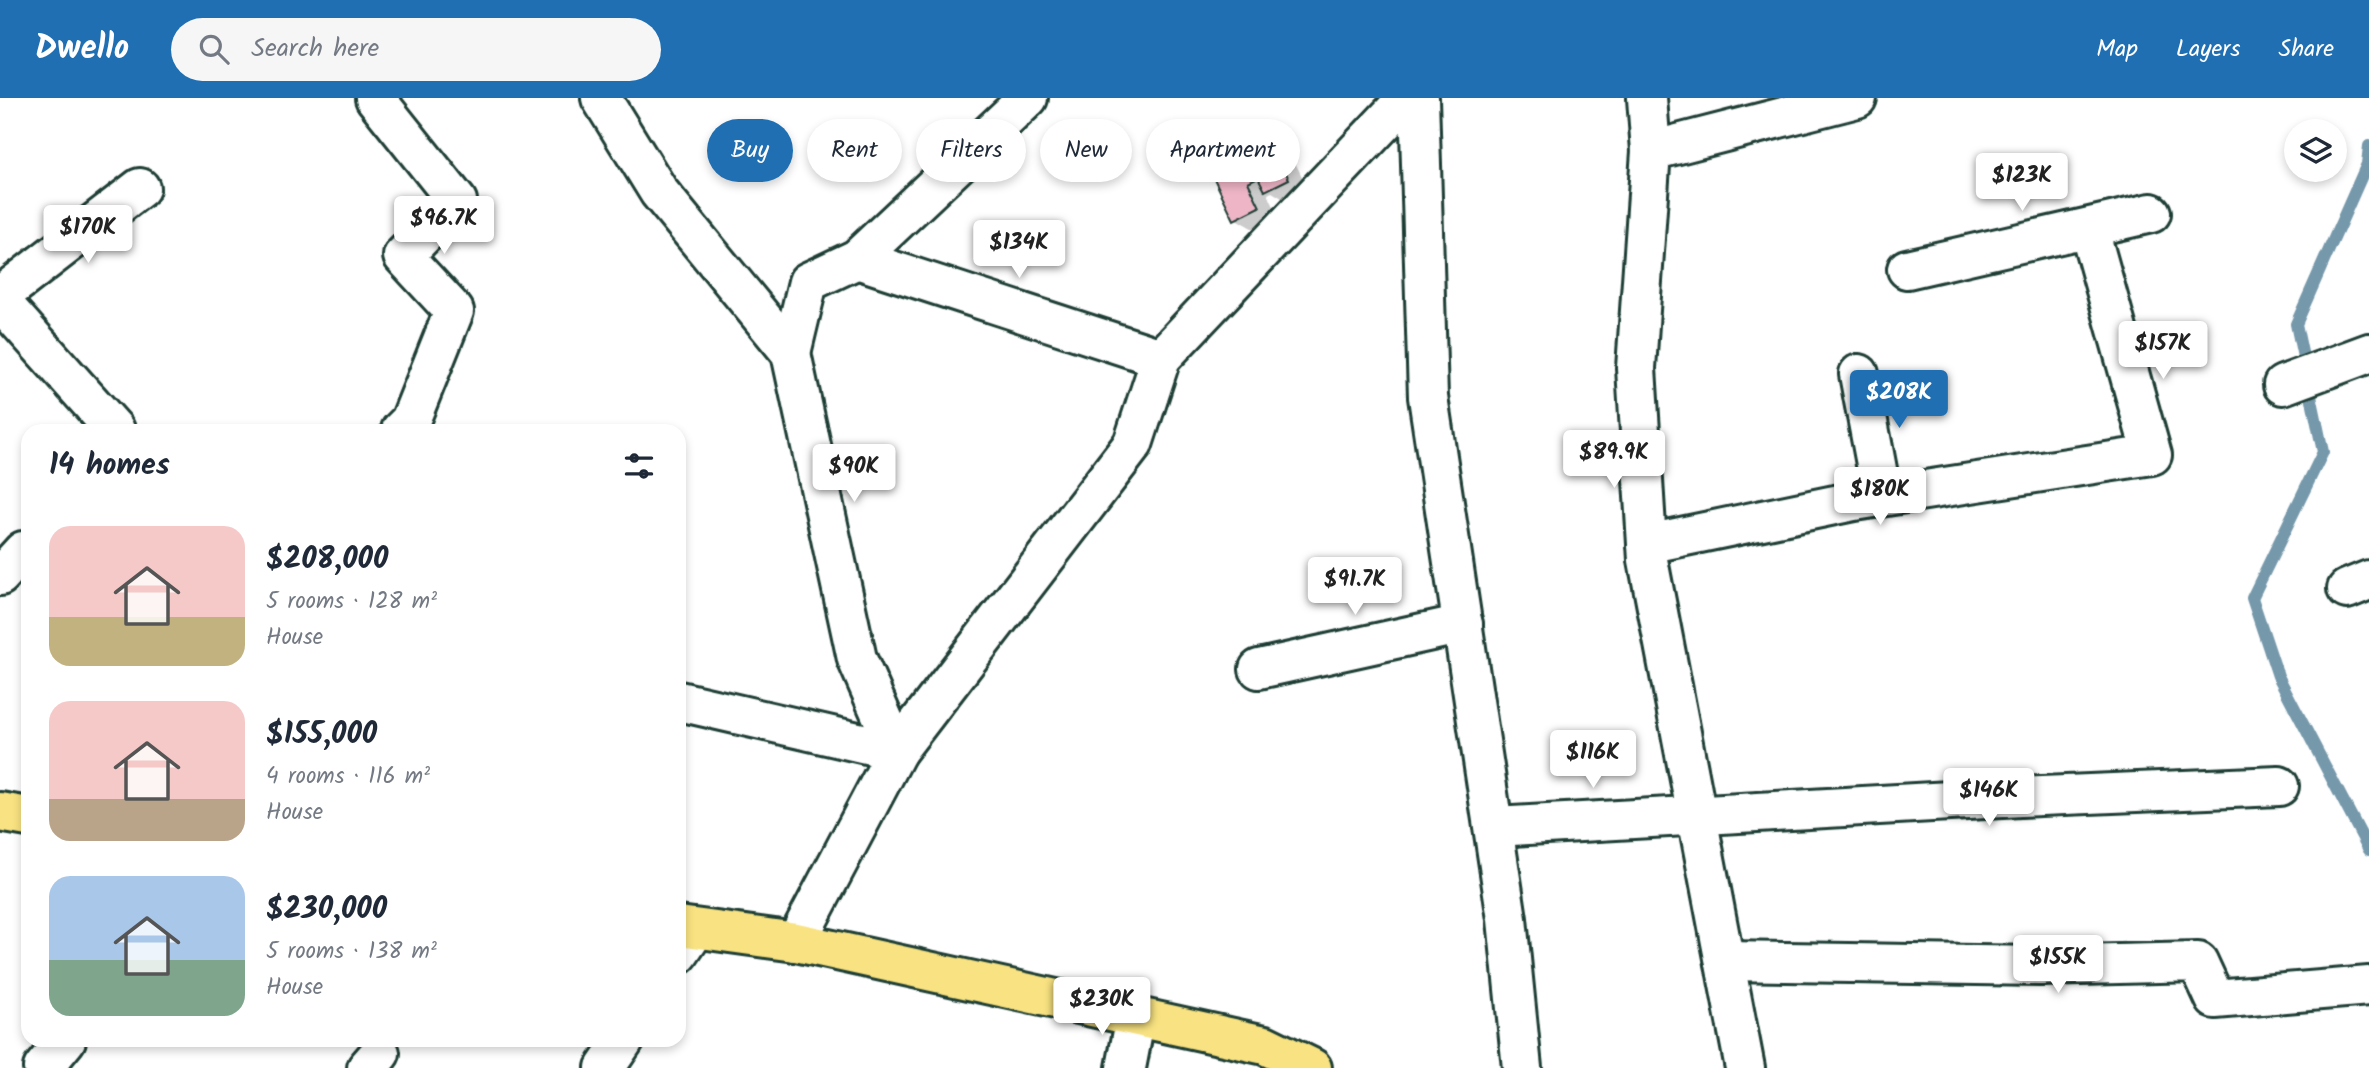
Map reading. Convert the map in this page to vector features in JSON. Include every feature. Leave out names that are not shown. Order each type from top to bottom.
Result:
[{"type":"main road","points":[[0,812],[21,816]]},
{"type":"main road","points":[[686,936],[796,942],[1265,1045],[1312,1068]]},
{"type":"street","points":[[375,98],[457,201],[403,256],[454,311],[407,424]]},
{"type":"street","points":[[601,98],[659,192],[791,353]]},
{"type":"street","points":[[897,751],[857,659],[791,353],[808,282],[857,259],[1028,98]]},
{"type":"street","points":[[796,942],[897,751],[1133,444],[1161,358],[1407,98]]},
{"type":"street","points":[[1419,98],[1428,397],[1507,919],[1522,1068]]},
{"type":"street","points":[[1647,98],[1651,151],[1636,368],[1648,560],[1745,1068]]},
{"type":"street","points":[[1651,151],[1857,98]]},
{"type":"street","points":[[110,424],[0,298],[140,188]]},
{"type":"street","points":[[1906,270],[2151,213]]},
{"type":"street","points":[[1647,544],[1882,496],[2152,455],[2089,229]]},
{"type":"street","points":[[857,259],[1161,358]]},
{"type":"street","points":[[2283,384],[2369,353]]},
{"type":"street","points":[[1858,374],[1882,496]]},
{"type":"street","points":[[1259,668],[1463,624]]},
{"type":"street","points":[[686,703],[897,751]]},
{"type":"street","points":[[1494,827],[1697,813],[2279,786]]},
{"type":"street","points":[[1725,961],[2040,966],[2198,962],[2215,999],[2369,986]]},
{"type":"street","points":[[1126,1068],[1136,1016]]},
{"type":"street","points":[[43,1068],[60,1047]]},
{"type":"street","points":[[605,1068],[619,1047]]},
{"type":"building","points":[[1216,182],[1248,182],[1260,207],[1234,220]]},
{"type":"building","points":[[1260,182],[1283,182],[1265,191]]},
{"type":"waterway","points":[[2369,146],[2367,164],[2296,324],[2323,452],[2252,598],[2278,676],[2369,850]]}]
